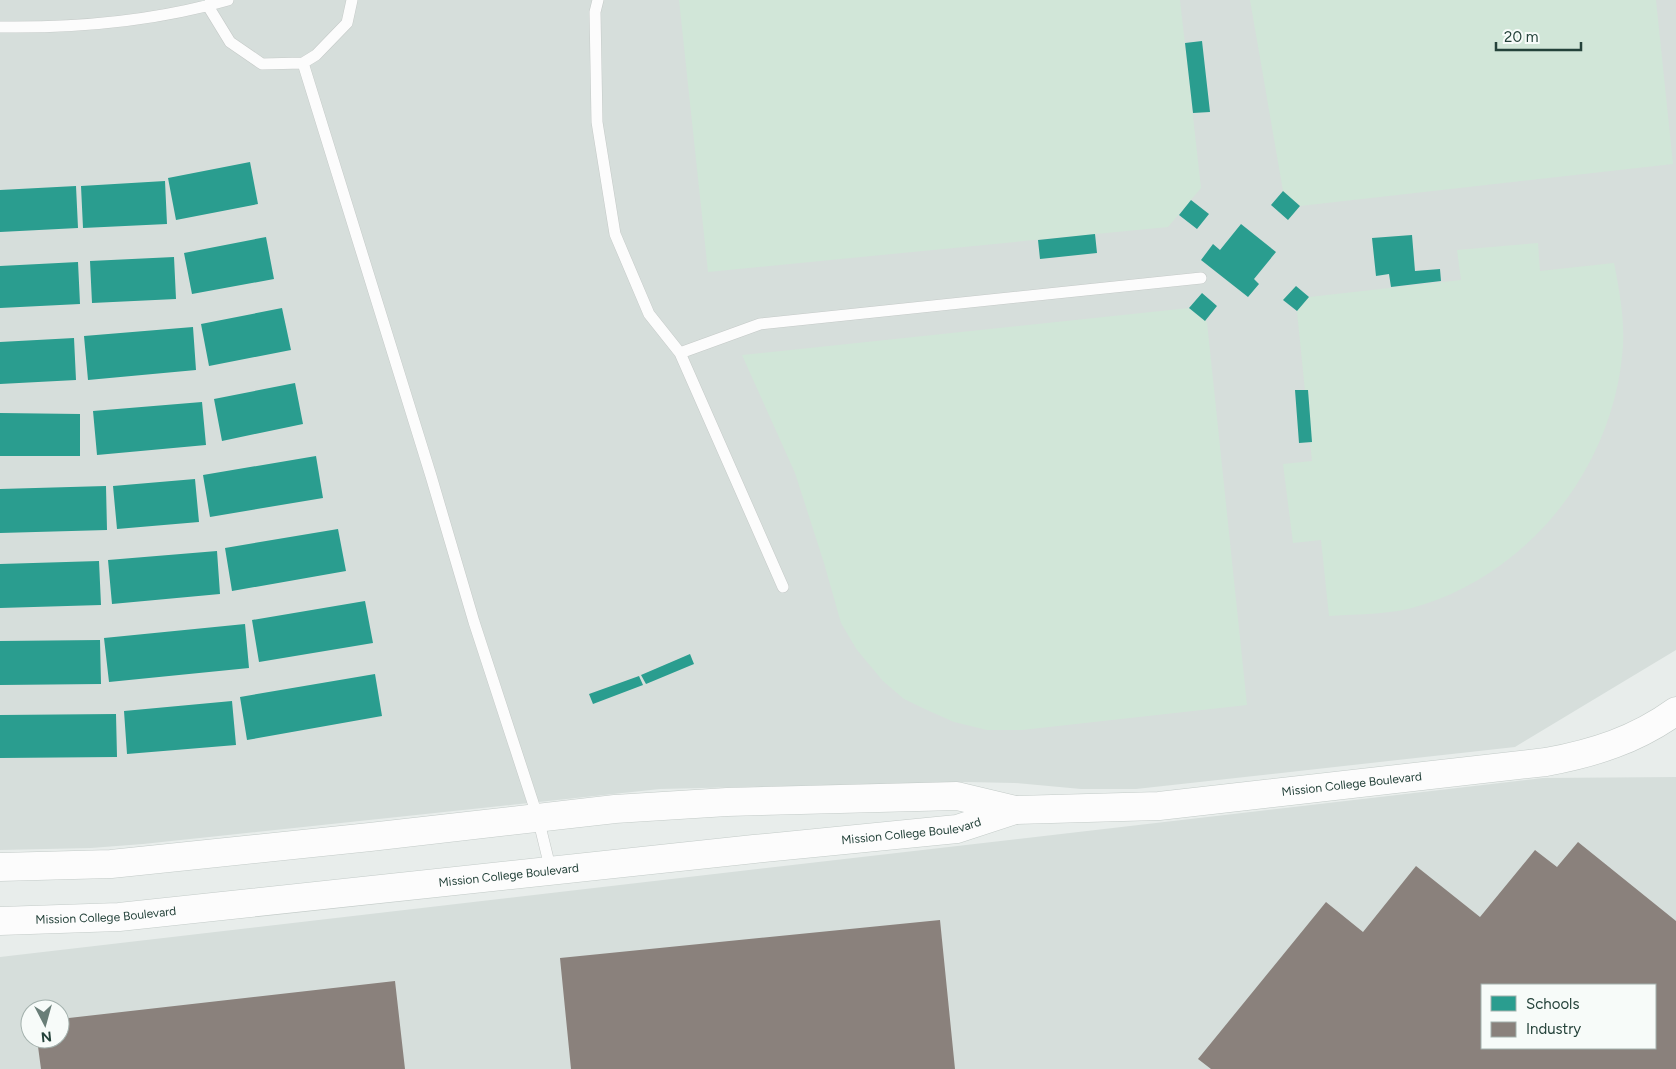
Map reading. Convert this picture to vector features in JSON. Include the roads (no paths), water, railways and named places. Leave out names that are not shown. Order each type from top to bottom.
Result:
[{"type":"street","name":"Mission College Boulevard","points":[[0,867],[111,864],[615,809],[727,802],[956,796],[1015,810],[1159,806],[1546,762],[1584,754],[1625,741],[1676,710]]},
{"type":"street","name":"Mission College Boulevard","points":[[0,921],[119,917],[957,829],[1015,810]]},
{"type":"lane","points":[[0,27],[35,28],[141,19],[228,0]]},
{"type":"lane","points":[[210,3],[230,42],[262,64],[303,63],[316,55],[347,23],[352,0]]},
{"type":"lane","points":[[598,0],[595,12],[597,122],[615,234],[649,314],[680,352],[783,587]]},
{"type":"lane","points":[[303,63],[431,476],[474,622],[538,818],[551,871]]},
{"type":"lane","points":[[680,352],[760,324],[1201,278]]}]
